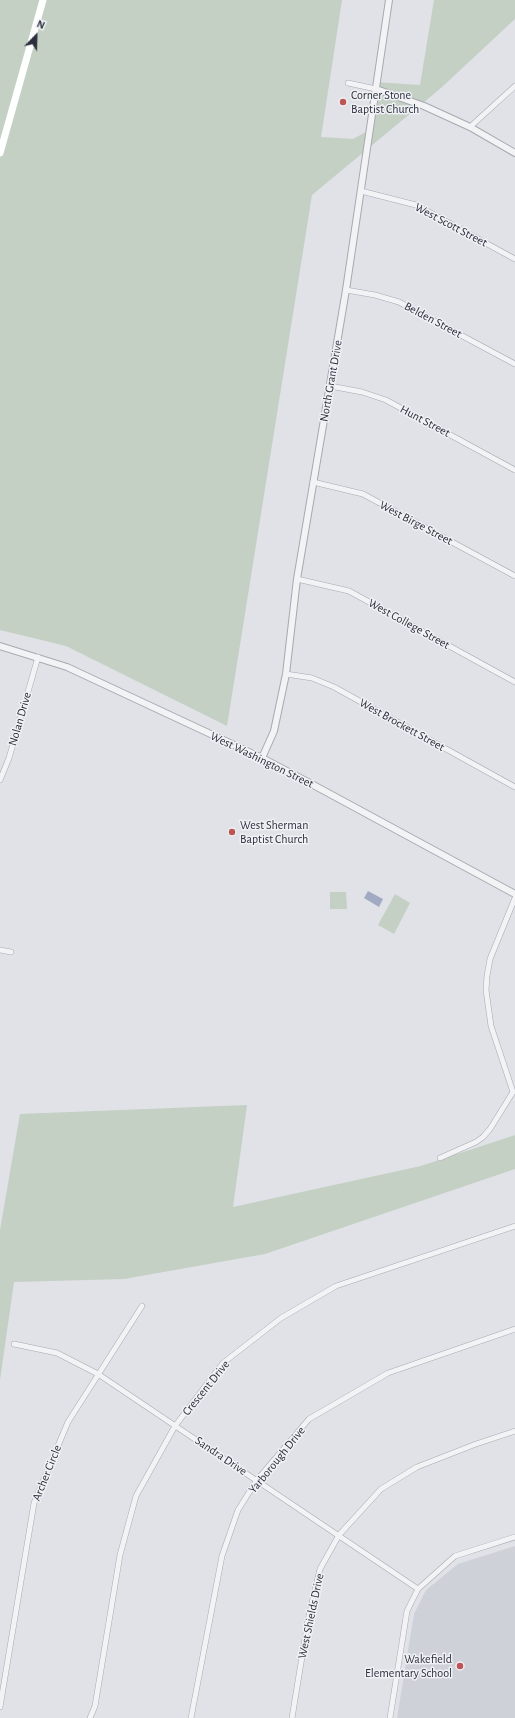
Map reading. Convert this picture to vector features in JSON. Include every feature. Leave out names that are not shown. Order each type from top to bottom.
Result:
[{"type":"main road","points":[[0,153],[43,0]]},
{"type":"street","name":"North Grant Drive","points":[[262,758],[274,732],[286,674],[297,579],[346,290],[389,0]]},
{"type":"street","points":[[348,83],[376,89],[424,106],[470,127],[515,153]]},
{"type":"street","points":[[470,127],[515,86]]},
{"type":"street","name":"West Scott Street","points":[[361,191],[416,205],[515,259]]},
{"type":"street","name":"Belden Street","points":[[346,290],[375,295],[399,302],[515,364]]},
{"type":"street","name":"Hunt Street","points":[[330,386],[362,392],[386,400],[515,470]]},
{"type":"street","name":"West Birge Street","points":[[313,482],[363,494],[515,576]]},
{"type":"street","name":"West College Street","points":[[297,579],[349,591],[515,682]]},
{"type":"street","name":"West Washington Street","points":[[0,646],[38,657],[95,680],[262,758],[515,894]]},
{"type":"street","name":"Nolan Drive","points":[[0,780],[9,758],[38,657]]},
{"type":"street","name":"West Brockett Street","points":[[286,674],[312,678],[334,687],[515,787]]},
{"type":"street","points":[[440,1158],[476,1142],[483,1137],[490,1129],[514,1092],[491,1026],[486,990],[490,959],[515,898]]},
{"type":"street","points":[[0,950],[11,952]]},
{"type":"street","name":"Crescent Drive","points":[[90,1718],[95,1706],[120,1555],[136,1496],[175,1426],[223,1363],[281,1318],[336,1286],[515,1226]]},
{"type":"street","name":"Archer Circle","points":[[0,1707],[34,1503],[68,1422],[142,1306]]},
{"type":"street","name":"Yarborough Drive","points":[[191,1718],[222,1556],[238,1510],[257,1480],[309,1419],[388,1373],[515,1329]]},
{"type":"street","name":"Sandra Drive","points":[[14,1344],[57,1353],[98,1374],[418,1589]]},
{"type":"street","name":"West Shields Drive","points":[[292,1718],[308,1620],[320,1569],[339,1535],[382,1489],[417,1467],[476,1444],[515,1431]]},
{"type":"street","points":[[390,1718],[407,1611],[418,1589],[455,1556],[515,1537]]},
{"type":"shaded area","name":"Wakefield Elementary School","points":[[515,1546],[515,1718],[397,1718],[414,1614],[426,1590],[458,1564]]},
{"type":"green space","points":[[0,0],[342,0],[321,137],[353,139],[366,132],[374,82],[420,85],[434,0],[515,0],[515,19],[441,88],[312,195],[227,726],[66,646],[0,630]]},
{"type":"green space","points":[[330,892],[346,892],[347,909],[330,909]]},
{"type":"green space","points":[[395,894],[410,903],[394,934],[378,925]]},
{"type":"green space","points":[[247,1105],[233,1207],[421,1166],[515,1135],[515,1169],[265,1254],[124,1279],[14,1282],[0,1380],[0,1230],[20,1114]]},
{"type":"water","points":[[368,891],[383,899],[379,907],[364,898]]},
{"type":"place","name":"Corner Stone Baptist Church","points":[[343,102]]},
{"type":"place","name":"West Sherman Baptist Church","points":[[232,832]]},
{"type":"place","name":"Wakefield Elementary School","points":[[460,1666]]}]
